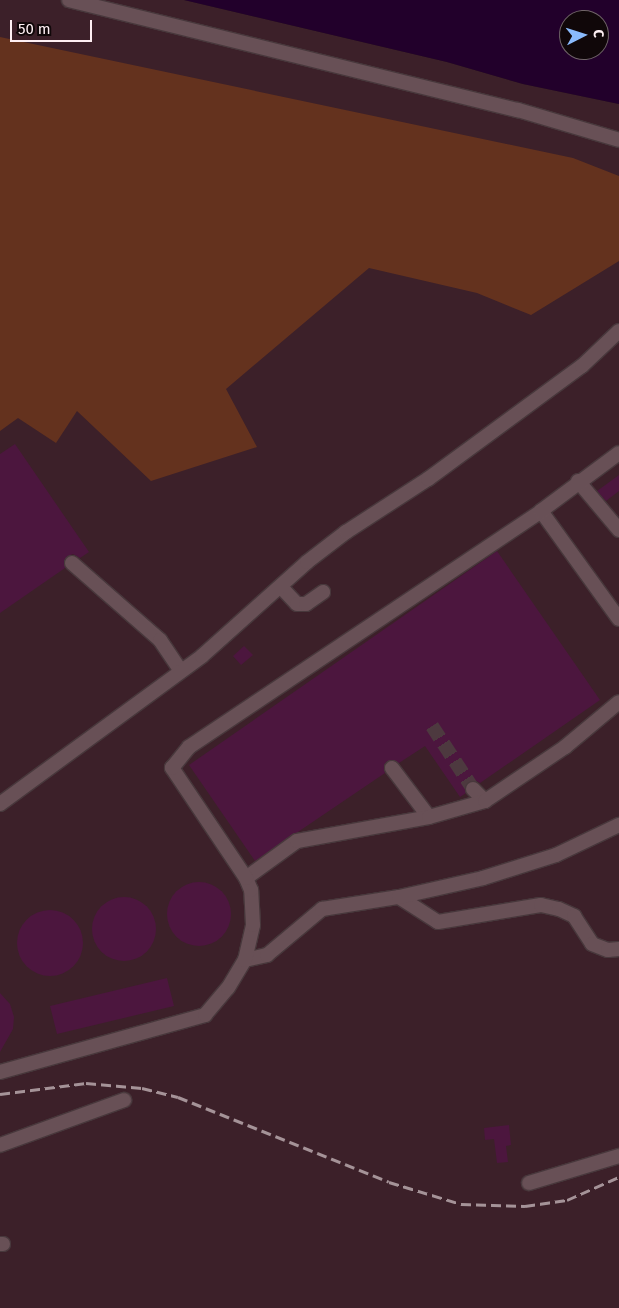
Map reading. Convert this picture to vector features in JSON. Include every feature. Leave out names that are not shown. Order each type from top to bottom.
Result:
[{"type":"lane","points":[[69,0],[518,110],[619,140]]},
{"type":"lane","points":[[0,804],[180,670],[202,656],[346,532],[428,479],[582,366],[619,331]]},
{"type":"lane","points":[[0,1072],[205,1015],[228,988],[245,960],[253,925],[251,890],[246,878],[172,768],[189,747],[541,512],[578,482],[619,453]]},
{"type":"lane","points":[[578,482],[619,530]]},
{"type":"lane","points":[[541,512],[619,618]]},
{"type":"lane","points":[[72,564],[160,640],[180,670]]},
{"type":"lane","points":[[281,587],[296,604],[306,604],[323,592]]},
{"type":"lane","points":[[246,878],[298,841],[430,817],[485,801],[566,747],[619,702]]},
{"type":"lane","points":[[392,768],[430,817]]},
{"type":"lane","points":[[472,789],[485,801]]},
{"type":"lane","points":[[245,960],[267,955],[322,909],[399,897],[483,878],[556,855],[619,825]]},
{"type":"lane","points":[[399,897],[438,922],[541,905],[558,909],[574,916],[592,944],[608,950],[619,949]]},
{"type":"lane","points":[[0,1145],[124,1100]]},
{"type":"lane","points":[[529,1183],[619,1156]]},
{"type":"shaded area","points":[[0,0],[184,0],[447,62],[523,84],[619,104],[619,1308],[0,1308]]},
{"type":"shaded area","points":[[184,0],[619,0],[619,104],[523,84],[447,62]]},
{"type":"shaded area","points":[[0,37],[573,158],[619,176],[619,261],[531,315],[477,293],[369,268],[226,389],[257,447],[151,481],[77,411],[56,443],[18,418],[0,431]]},
{"type":"building","points":[[15,444],[89,552],[80,558],[73,554],[66,557],[65,568],[0,613],[0,454]]},
{"type":"building","points":[[619,475],[619,491],[606,501],[597,491]]},
{"type":"building","points":[[497,551],[600,700],[480,783],[475,780],[467,783],[466,793],[460,797],[425,746],[399,763],[387,761],[384,765],[385,773],[255,861],[189,765]]},
{"type":"building","points":[[244,646],[253,655],[241,665],[233,656]]},
{"type":"building","points":[[193,882],[205,882],[222,891],[229,902],[231,914],[229,926],[222,937],[205,946],[193,946],[181,941],[172,932],[167,920],[167,908],[172,896],[181,887]]},
{"type":"building","points":[[118,897],[130,897],[147,906],[154,917],[156,929],[154,941],[147,952],[130,961],[118,961],[106,956],[97,947],[92,935],[92,923],[97,911],[106,902]]},
{"type":"building","points":[[44,910],[56,910],[68,915],[78,925],[83,937],[81,956],[68,971],[56,976],[44,976],[32,971],[22,961],[17,949],[17,937],[22,925],[32,915]]},
{"type":"building","points":[[167,978],[174,1006],[57,1034],[50,1006]]},
{"type":"building","points":[[0,993],[10,1004],[14,1017],[13,1029],[0,1052]]},
{"type":"building","points":[[509,1125],[511,1145],[506,1146],[508,1162],[497,1163],[494,1139],[485,1140],[484,1128]]},
{"type":"tunnel","points":[[432,726],[473,789]]},
{"type":"railway","points":[[0,1094],[86,1083],[142,1088],[178,1097],[389,1182],[461,1204],[525,1206],[567,1200],[619,1177]]}]
